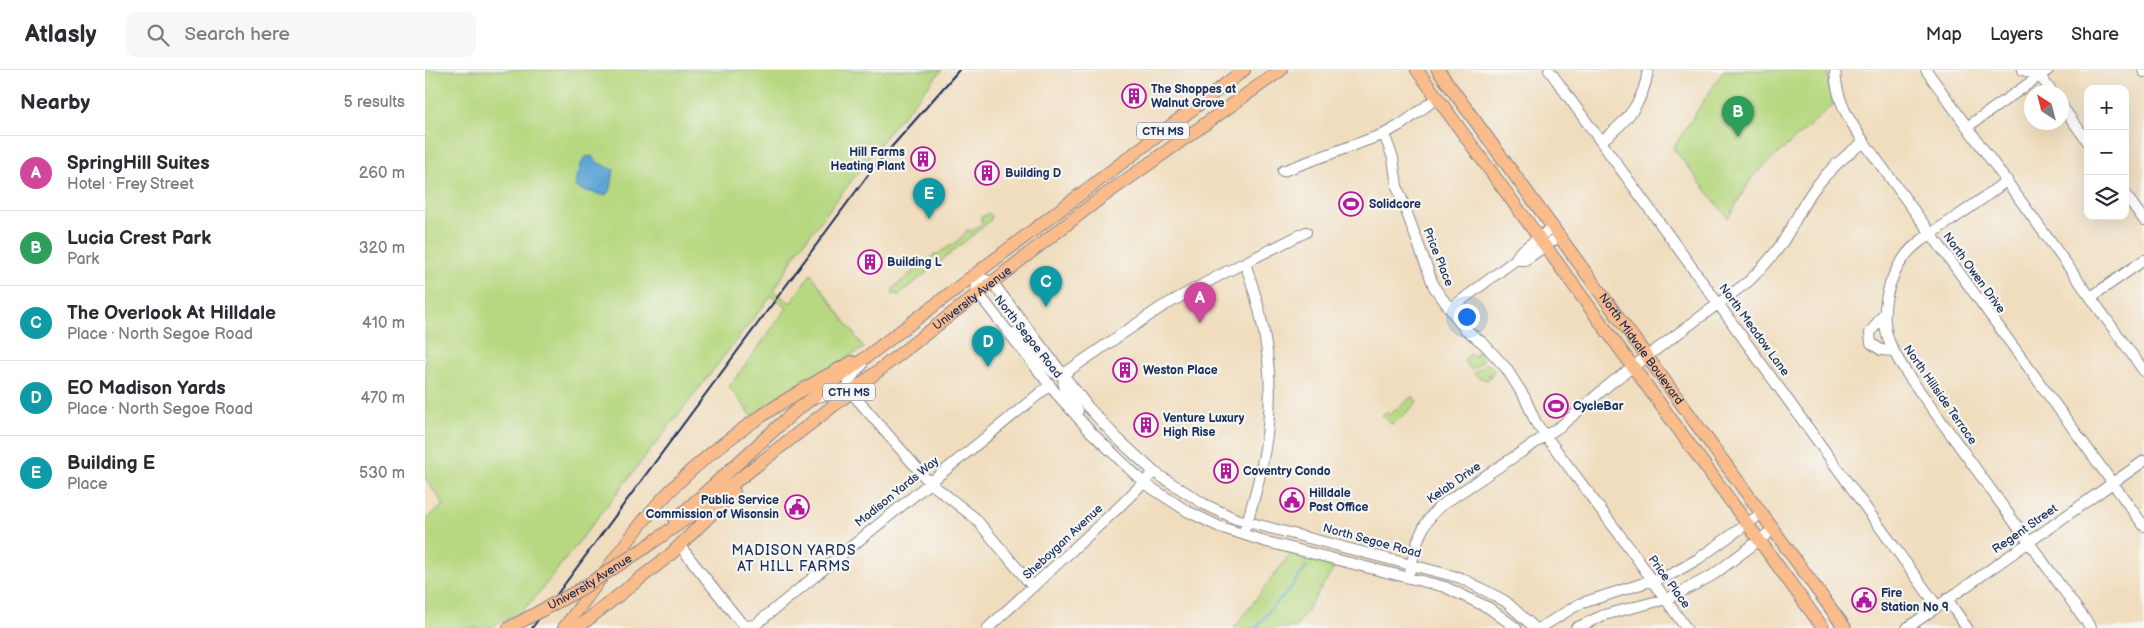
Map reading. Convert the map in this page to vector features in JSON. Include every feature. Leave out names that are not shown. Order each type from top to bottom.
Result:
[{"type":"main road","name":"University Avenue","points":[[668,530],[679,516],[711,486],[808,402],[1244,70]]},
{"type":"main road","name":"University Avenue","points":[[509,628],[581,589],[694,514],[850,391],[1123,182],[1281,70]]},
{"type":"main road","name":"North Midvale Boulevard","points":[[1417,70],[1823,628]]},
{"type":"main road","name":"North Midvale Boulevard","points":[[1439,70],[1845,628]]},
{"type":"main road","points":[[564,628],[643,521],[688,473],[709,455],[782,402],[865,354],[941,302]]},
{"type":"main road","points":[[577,628],[680,546],[764,460]]},
{"type":"street","name":"North Meadow Lane","points":[[1549,70],[1937,606]]},
{"type":"street","points":[[1601,141],[1615,130],[1633,111],[1644,90],[1647,70]]},
{"type":"street","name":"North Owen Drive","points":[[1835,70],[1835,82],[1840,102],[1864,142],[2144,526]]},
{"type":"street","points":[[1927,70],[2144,371]]},
{"type":"street","points":[[2023,70],[2044,73]]},
{"type":"street","points":[[1967,127],[2044,73]]},
{"type":"street","points":[[2044,73],[2049,85]]},
{"type":"street","points":[[1283,171],[1384,134],[1402,124],[1437,98]]},
{"type":"street","points":[[2069,116],[2084,137]]},
{"type":"street","name":"Price Place","points":[[1384,134],[1393,158],[1397,186],[1431,281],[1464,328],[1484,344],[1506,368],[1525,398],[1536,423],[1686,628]]},
{"type":"street","name":"Kelab Drive","points":[[1409,577],[1417,538],[1432,514],[1440,506],[1546,435],[1647,356],[1749,281],[1767,263],[1783,242],[1799,212],[1818,184],[1848,153],[1864,142]]},
{"type":"street","name":"North Hillside Terrace","points":[[2007,180],[1930,234],[1907,254],[1899,265],[1889,286],[1885,312],[1886,329],[1894,351],[1930,407],[2091,628]]},
{"type":"street","points":[[2129,199],[2144,220]]},
{"type":"street","points":[[1450,309],[1515,260],[1520,252],[1542,242],[1557,231]]},
{"type":"street","points":[[1005,327],[1023,340],[1054,373],[1060,376],[1160,308],[1245,262],[1306,232]]},
{"type":"street","points":[[2091,297],[2144,260]]},
{"type":"street","points":[[1243,534],[1263,468],[1270,395],[1265,336],[1257,298],[1245,262]]},
{"type":"street","name":"North Segoe Road","points":[[974,276],[993,282],[1101,421],[1154,472],[1196,499],[1236,519],[1461,578],[1505,601],[1535,628]]},
{"type":"street","name":"North Segoe Road","points":[[974,276],[978,293],[1050,385],[1097,439],[1144,483],[1187,511],[1220,526],[1286,547],[1409,577],[1463,594],[1489,608],[1516,628]]},
{"type":"street","points":[[1885,312],[1870,332],[1871,343],[1881,350],[1894,351]]},
{"type":"street","points":[[867,358],[849,380],[850,391],[929,482],[975,518],[1033,587]]},
{"type":"street","points":[[1065,374],[1062,379],[1063,387],[1097,439]]},
{"type":"street","name":"Madison Yards Way","points":[[680,546],[742,624],[746,626],[755,624],[1050,385]]},
{"type":"street","points":[[808,402],[839,390],[850,391]]},
{"type":"street","name":"Regent Street","points":[[1907,628],[2144,461]]},
{"type":"street","name":"Sheboygan Avenue","points":[[988,628],[1154,472]]},
{"type":"street","points":[[1144,483],[1154,480],[1181,496],[1196,499]]},
{"type":"street","points":[[1540,628],[1579,604],[1600,596],[1654,582],[1691,564],[1762,513]]},
{"type":"street","points":[[1575,628],[1612,612],[1666,599],[1713,575],[1774,529]]},
{"type":"street","points":[[1947,599],[1967,628]]},
{"type":"street","name":"Regent Street","points":[[1896,628],[1921,617]]},
{"type":"green space","points":[[425,70],[942,70],[892,128],[796,253],[774,291],[790,303],[811,274],[864,348],[780,396],[752,416],[729,387],[787,308],[771,296],[538,594],[520,613],[489,628],[425,628],[425,520],[444,505],[425,478]]},
{"type":"green space","points":[[1724,70],[1828,70],[1829,89],[1834,104],[1753,176],[1728,218],[1673,148]]},
{"type":"green space","points":[[988,213],[992,216],[990,221],[899,295],[893,294],[893,288],[935,254],[957,241],[968,229],[970,232],[983,222],[980,218]]},
{"type":"green space","points":[[1478,350],[1483,361],[1471,370],[1464,360],[1470,354],[1475,356]]},
{"type":"green space","points":[[1486,363],[1494,369],[1492,374],[1489,373],[1488,375],[1492,376],[1487,380],[1477,377],[1474,373]]},
{"type":"green space","points":[[1413,396],[1417,402],[1395,422],[1391,424],[1382,415],[1386,412],[1389,415]]},
{"type":"green space","points":[[1294,549],[1339,561],[1295,628],[1234,628]]},
{"type":"water","points":[[592,156],[597,162],[614,170],[611,189],[606,195],[583,190],[576,186],[583,161],[586,157]]},
{"type":"waterway","points":[[1256,628],[1274,605],[1287,593],[1307,566]]},
{"type":"railway","points":[[532,628],[874,167],[959,70]]},
{"type":"place","name":"The Shoppes at Walnut Grove","points":[[1134,96]]},
{"type":"place","name":"Lucia Crest Park","points":[[1738,137]]},
{"type":"place","name":"Hill Farms Heating Plant","points":[[923,159]]},
{"type":"place","name":"Building D","points":[[987,173]]},
{"type":"place","name":"Solidcore","points":[[1351,204]]},
{"type":"place","name":"Building E","points":[[929,219]]},
{"type":"place","name":"Building L","points":[[870,262]]},
{"type":"place","name":"The Overlook At Hilldale","points":[[1046,307]]},
{"type":"place","name":"SpringHill Suites","points":[[1200,323]]},
{"type":"place","name":"EO Madison Yards","points":[[988,367]]},
{"type":"place","name":"Weston Place","points":[[1125,370]]},
{"type":"place","name":"CycleBar","points":[[1556,406]]},
{"type":"place","name":"Venture Luxury High Rise","points":[[1146,425]]},
{"type":"place","name":"Coventry Condo","points":[[1226,471]]},
{"type":"place","name":"Hilldale Post Office","points":[[1292,500]]},
{"type":"place","name":"Public Service Commission of Wisonsin","points":[[797,507]]},
{"type":"place","name":"Fire Station No 9","points":[[1864,600]]},
{"type":"district","name":"MADISON YARDS AT HILL FARMS","points":[[794,558]]}]
